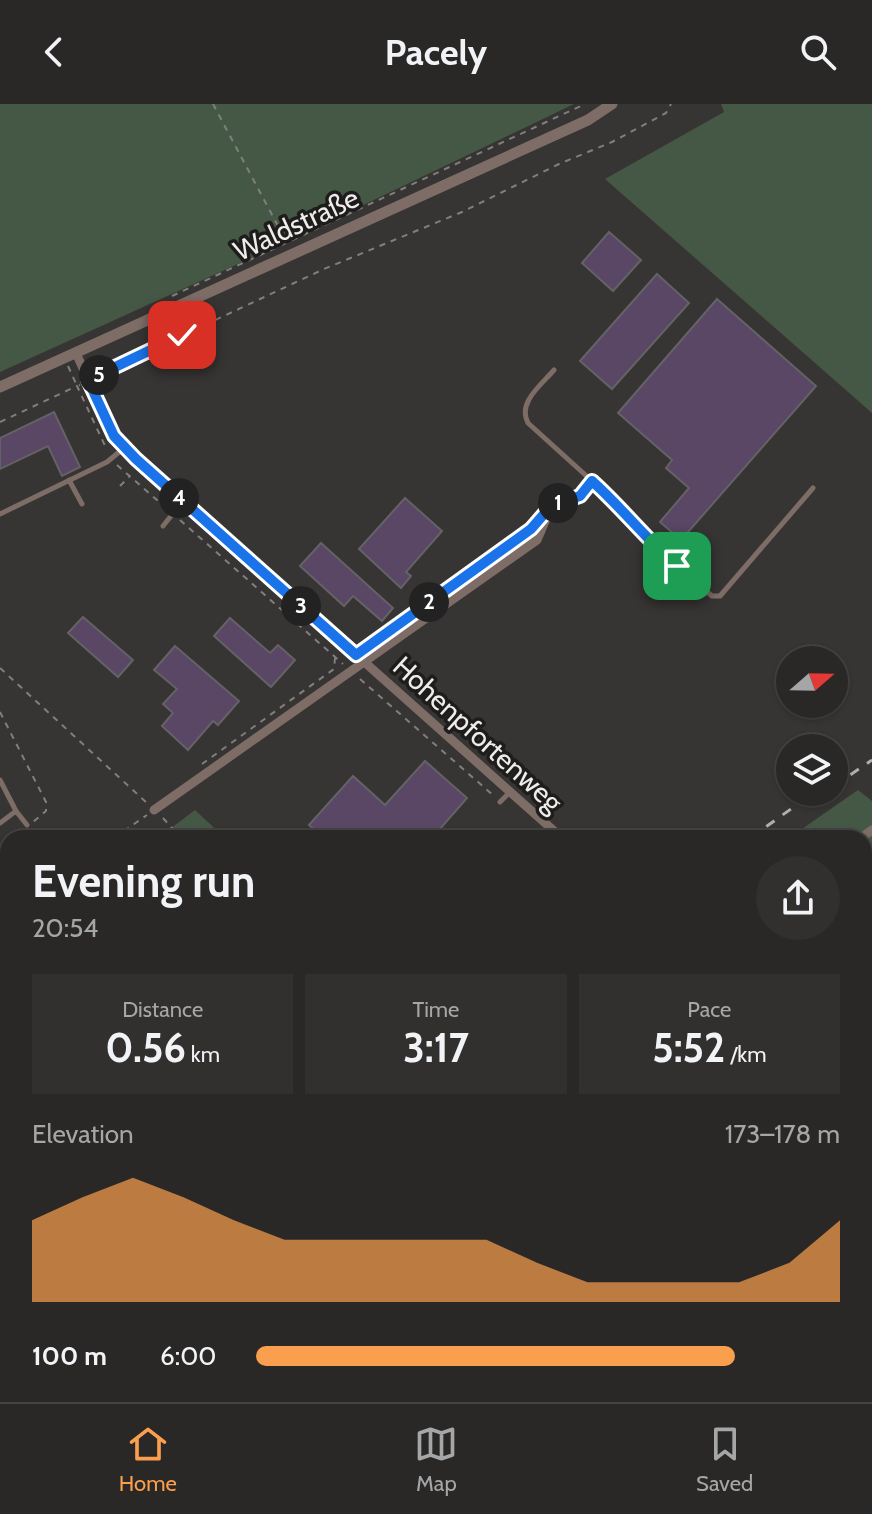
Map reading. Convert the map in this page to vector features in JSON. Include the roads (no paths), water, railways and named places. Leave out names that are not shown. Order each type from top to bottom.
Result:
[{"type":"street","name":"Waldstraße","points":[[0,387],[588,120],[612,104]]},
{"type":"street","name":"Hohenpfortenweg","points":[[76,353],[114,436],[124,448],[553,830]]},
{"type":"street","points":[[365,663],[537,540],[552,505]]},
{"type":"street","name":"Hohenpfortenweg","points":[[154,810],[365,663]]},
{"type":"lane","points":[[554,370],[525,404],[523,414],[528,423],[632,516],[646,538],[712,596],[720,596],[813,488]]},
{"type":"lane","points":[[0,514],[111,460],[124,448]]},
{"type":"lane","points":[[69,480],[82,504]]},
{"type":"lane","points":[[552,505],[580,496],[592,481]]},
{"type":"lane","points":[[163,526],[183,501]]},
{"type":"lane","points":[[0,780],[27,825]]},
{"type":"lane","points":[[500,802],[510,792]]},
{"type":"lane","points":[[0,823],[16,811]]},
{"type":"railway","points":[[848,776],[872,760]]},
{"type":"railway","points":[[761,830],[795,806]]}]
